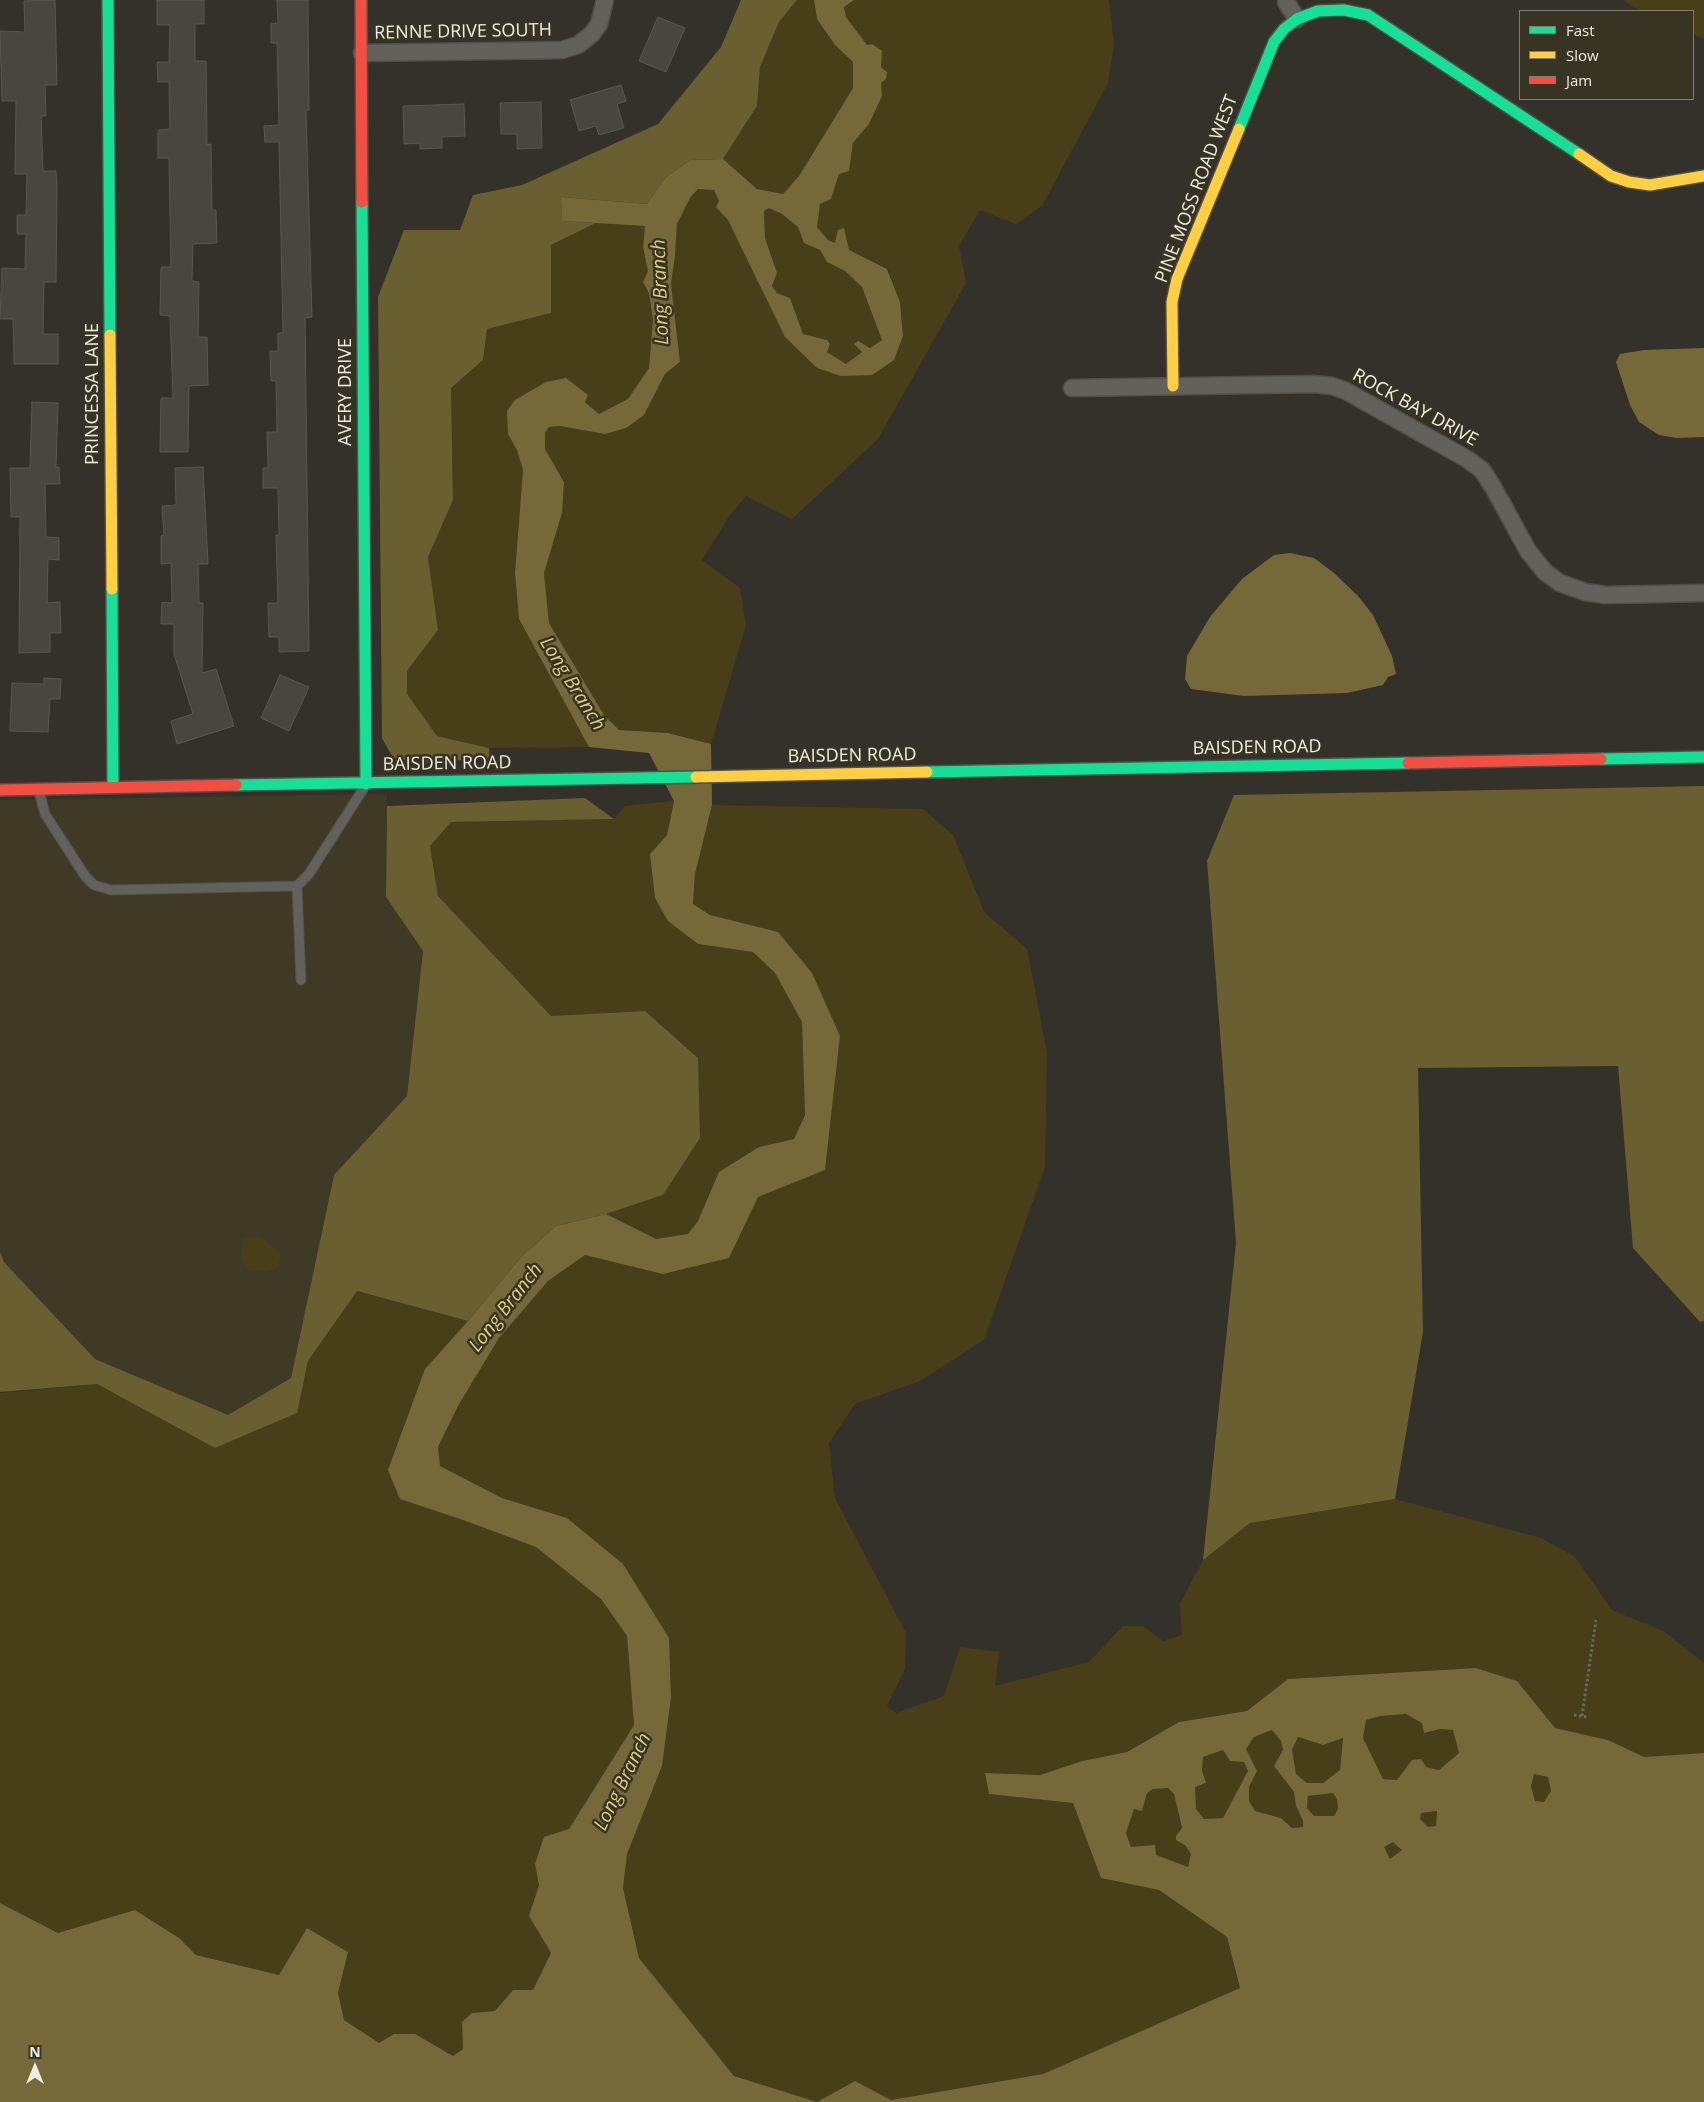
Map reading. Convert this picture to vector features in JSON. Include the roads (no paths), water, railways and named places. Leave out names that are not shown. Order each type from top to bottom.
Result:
[{"type":"street","name":"PRINCESSA LANE","points":[[108,0],[113,788]]},
{"type":"street","name":"AVERY DRIVE","points":[[361,0],[366,784]]},
{"type":"street","name":"RENNE DRIVE SOUTH","points":[[362,53],[546,52],[562,50],[578,45],[592,34],[598,24],[605,0]]},
{"type":"street","points":[[1286,2],[1297,19],[1318,11],[1344,10],[1368,15],[1611,176],[1629,182],[1650,185],[1704,176]]},
{"type":"street","name":"PINE MOSS ROAD WEST","points":[[1173,386],[1172,302],[1177,279],[1274,42],[1284,29],[1297,19]]},
{"type":"street","name":"ROCK BAY DRIVE","points":[[1072,388],[1314,384],[1332,386],[1346,391],[1467,459],[1482,470],[1528,551],[1545,572],[1560,583],[1585,592],[1606,595],[1704,593]]},
{"type":"street","name":"BAISDEN ROAD","points":[[0,790],[1704,756]]},
{"type":"lane","points":[[38,789],[46,814],[85,876],[94,885],[111,890],[297,886],[309,874],[366,784]]},
{"type":"lane","points":[[297,886],[301,980]]},
{"type":"water","name":"Long Branch","points":[[814,0],[854,0],[844,7],[846,17],[867,45],[872,44],[882,51],[881,67],[887,72],[886,79],[881,83],[882,96],[869,124],[853,143],[849,171],[839,174],[831,199],[820,204],[817,227],[828,240],[835,243],[838,230],[844,228],[849,250],[887,269],[900,302],[903,336],[894,360],[872,375],[841,376],[817,368],[785,337],[728,220],[716,207],[719,201],[714,190],[698,189],[690,198],[677,224],[671,284],[680,362],[665,374],[644,415],[626,428],[605,434],[560,426],[549,427],[545,433],[545,449],[564,482],[562,513],[544,573],[549,623],[604,715],[619,730],[668,733],[711,744],[712,805],[695,874],[693,904],[710,915],[778,932],[812,973],[840,1036],[825,1170],[758,1197],[729,1258],[663,1274],[585,1255],[548,1281],[499,1338],[458,1406],[438,1447],[440,1466],[502,1498],[567,1518],[623,1564],[669,1638],[671,1698],[662,1766],[627,1854],[623,1888],[639,1958],[734,2076],[817,2102],[0,2102],[0,1903],[58,1933],[135,1910],[179,1938],[196,1955],[279,1975],[307,1928],[348,1952],[338,1993],[344,2020],[379,2043],[394,2034],[415,2034],[453,2056],[463,2049],[462,2022],[472,2013],[495,2011],[513,1990],[533,1990],[551,1953],[529,1916],[539,1885],[535,1864],[544,1837],[569,1829],[634,1725],[627,1636],[601,1599],[536,1547],[400,1499],[388,1470],[425,1369],[522,1256],[556,1226],[606,1214],[656,1239],[688,1234],[698,1221],[719,1172],[759,1147],[794,1139],[805,1115],[802,1022],[775,973],[753,952],[698,944],[668,921],[655,898],[650,854],[667,835],[674,801],[649,753],[589,747],[519,619],[515,573],[523,470],[517,450],[508,434],[507,411],[515,400],[546,382],[566,378],[588,395],[585,402],[599,414],[628,399],[649,368],[653,320],[649,293],[643,282],[648,271],[643,247],[645,226],[562,221],[561,197],[647,204],[665,178],[690,160],[723,159],[757,189],[783,194],[799,176],[853,88],[853,62],[835,45],[817,19]],"holes":[[[769,208],[782,214],[798,227],[804,243],[820,250],[827,262],[845,271],[862,287],[882,340],[870,348],[858,341],[854,344],[862,352],[846,364],[827,352],[830,344],[827,340],[803,334],[790,298],[777,293],[772,286],[777,273],[765,238],[764,211]]]},
{"type":"water","points":[[1704,348],[1704,437],[1677,438],[1659,435],[1639,422],[1630,405],[1616,362],[1620,354],[1644,350]]},
{"type":"water","points":[[1290,553],[1314,558],[1334,573],[1358,596],[1373,615],[1392,656],[1396,674],[1388,677],[1383,685],[1347,693],[1244,696],[1191,689],[1185,679],[1187,656],[1210,617],[1242,579],[1274,555]]},
{"type":"water","points":[[1476,1668],[1517,1681],[1555,1728],[1608,1740],[1644,1757],[1704,1753],[1704,2102],[817,2102],[855,2081],[891,2100],[1043,2074],[1240,1988],[1227,1937],[1159,1890],[1101,1878],[1073,1803],[989,1794],[985,1773],[1040,1775],[1082,1761],[1127,1752],[1179,1722],[1247,1711],[1288,1679]],"holes":[[[1406,1714],[1422,1723],[1424,1733],[1440,1729],[1453,1730],[1459,1753],[1439,1770],[1426,1767],[1421,1759],[1412,1760],[1397,1780],[1383,1779],[1363,1738],[1366,1720],[1380,1716]],[[1272,1730],[1281,1741],[1283,1750],[1274,1766],[1294,1792],[1296,1806],[1303,1821],[1303,1827],[1292,1828],[1281,1818],[1255,1811],[1249,1801],[1249,1787],[1257,1771],[1246,1749],[1254,1737]],[[1298,1737],[1323,1745],[1343,1738],[1340,1770],[1323,1783],[1307,1783],[1296,1774],[1292,1750]],[[1223,1750],[1230,1761],[1244,1762],[1248,1771],[1223,1818],[1204,1819],[1196,1809],[1195,1787],[1206,1783],[1202,1770],[1203,1757]],[[1534,1774],[1548,1777],[1551,1791],[1544,1802],[1535,1801],[1531,1786]],[[1168,1788],[1174,1794],[1182,1828],[1176,1836],[1176,1840],[1185,1845],[1191,1854],[1188,1867],[1156,1855],[1155,1845],[1131,1847],[1126,1833],[1134,1809],[1142,1811],[1147,1793],[1153,1789]],[[1333,1793],[1337,1799],[1338,1809],[1334,1816],[1314,1816],[1307,1808],[1308,1796]],[[1437,1811],[1436,1826],[1428,1827],[1420,1819],[1421,1813]],[[1393,1842],[1402,1850],[1390,1859],[1384,1847]]]}]
